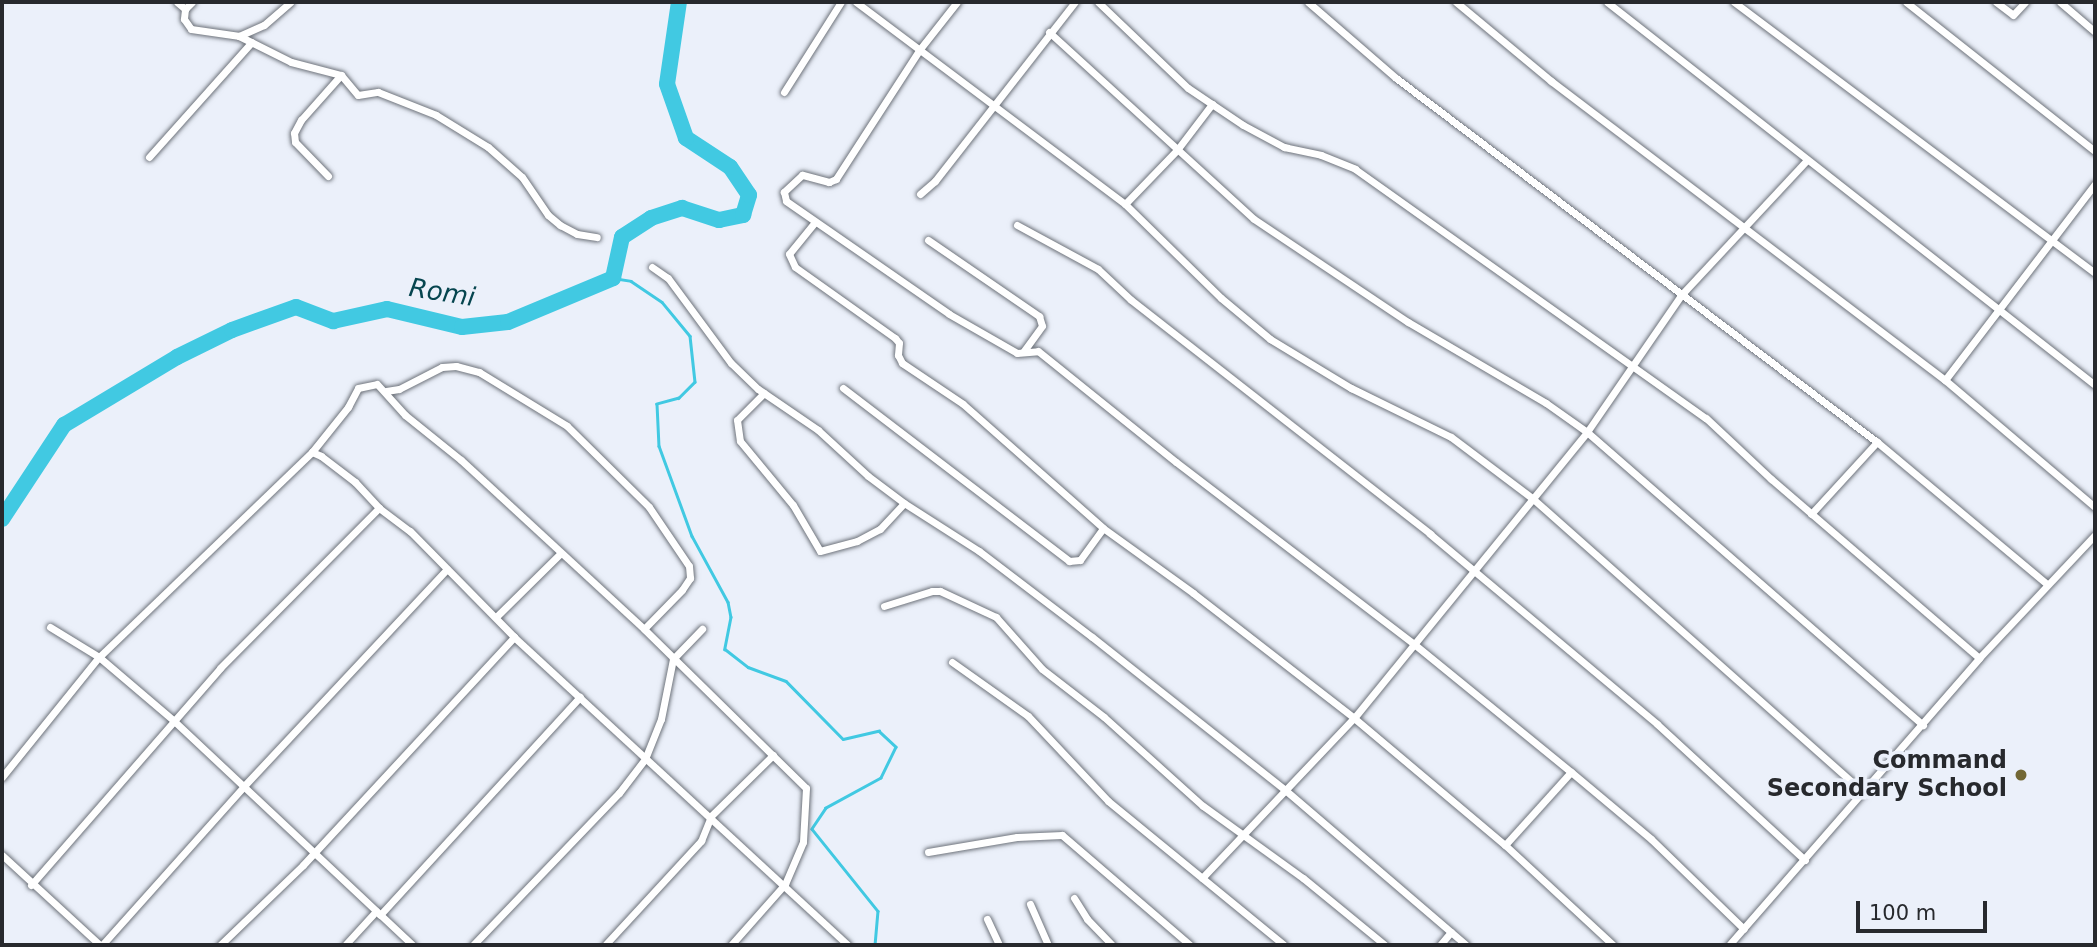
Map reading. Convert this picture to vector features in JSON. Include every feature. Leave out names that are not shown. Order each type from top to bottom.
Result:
[{"type":"street","points":[[177,2],[185,9]]},
{"type":"street","points":[[192,2],[185,9],[184,19],[191,29],[240,36],[291,62],[341,75],[358,95],[378,92],[447,121],[488,147],[522,177],[548,215],[560,225],[577,234],[597,237]]},
{"type":"street","points":[[240,36],[264,25],[290,2]]},
{"type":"street","points":[[784,92],[841,2]]},
{"type":"street","points":[[856,2],[1125,204],[1221,298],[1270,338],[1351,388],[1451,437],[1532,498],[1863,792]]},
{"type":"street","points":[[957,2],[920,49],[836,179],[829,182],[802,175],[784,192],[786,201],[948,314],[1017,353],[1038,351],[1176,462],[1413,644],[1571,772],[1650,839],[1744,929]]},
{"type":"street","points":[[920,194],[935,181],[1075,2]]},
{"type":"street","points":[[1098,2],[1188,88],[1284,147],[1321,155],[1355,169],[1706,418],[1811,514],[1979,659]]},
{"type":"street","points":[[1308,2],[1396,78],[1877,442],[2048,584]]},
{"type":"street","points":[[1456,2],[1551,80],[1945,380],[2095,507]]},
{"type":"street","points":[[1607,2],[1806,161],[2095,385]]},
{"type":"street","points":[[1734,2],[2054,240],[2095,274]]},
{"type":"street","points":[[1906,2],[2095,151]]},
{"type":"street","points":[[1996,2],[2013,15],[2025,2]]},
{"type":"street","points":[[2060,2],[2095,32]]},
{"type":"street","points":[[1049,32],[1254,219],[1408,322],[1546,403],[1587,432],[1923,725]]},
{"type":"street","points":[[149,158],[252,42]]},
{"type":"street","points":[[328,176],[295,142],[294,133],[301,120],[341,75]]},
{"type":"street","points":[[1125,204],[1177,150],[1212,104]]},
{"type":"street","points":[[1202,878],[1243,837],[1284,789],[1354,719],[1587,432],[1682,294],[1806,161]]},
{"type":"street","points":[[1945,380],[2000,312],[2095,184]]},
{"type":"street","points":[[815,222],[789,254],[795,267],[895,338],[899,343],[898,355],[902,363],[963,404],[1103,528],[1193,593],[1354,719],[1505,845],[1613,945]]},
{"type":"street","points":[[1017,225],[1098,269],[1131,300],[1473,570],[1657,724],[1805,860]]},
{"type":"street","points":[[928,240],[1039,316],[1042,326],[1022,352]]},
{"type":"street","points":[[652,267],[668,278],[731,363],[764,393],[818,430],[868,476],[904,503],[979,551],[1284,789],[1466,945]]},
{"type":"street","points":[[386,391],[399,388],[442,367],[456,366],[479,372],[567,426],[649,507],[689,566],[690,578],[682,590],[644,629]]},
{"type":"street","points":[[2,777],[99,657],[312,452],[348,407],[358,388],[377,384],[405,415],[461,460],[644,629],[806,788],[803,842],[785,884],[732,945]]},
{"type":"street","points":[[843,388],[1069,561],[1080,560],[1103,528]]},
{"type":"street","points":[[764,393],[737,420],[740,441],[750,458],[793,505],[820,551],[857,541],[880,529],[904,503]]},
{"type":"street","points":[[1811,514],[1877,442]]},
{"type":"street","points":[[312,452],[355,482],[379,508],[410,531],[514,637],[785,884],[848,945]]},
{"type":"street","points":[[31,885],[220,668],[379,508]]},
{"type":"street","points":[[1729,945],[1979,659],[2095,535]]},
{"type":"street","points":[[496,617],[561,553]]},
{"type":"street","points":[[2,855],[31,885],[101,945],[244,786],[447,569]]},
{"type":"street","points":[[884,606],[940,591],[996,617],[1042,669],[1104,717],[1203,806],[1303,878],[1385,945]]},
{"type":"street","points":[[50,627],[99,657],[173,720],[413,945]]},
{"type":"street","points":[[473,945],[619,793],[645,759],[661,719],[673,659],[702,629]]},
{"type":"street","points":[[220,945],[314,850],[514,637]]},
{"type":"street","points":[[952,663],[1028,716],[1108,801],[1284,945]]},
{"type":"street","points":[[345,945],[580,697]]},
{"type":"street","points":[[605,945],[701,841],[711,816],[773,755]]},
{"type":"street","points":[[1505,845],[1571,772]]},
{"type":"street","points":[[928,852],[1017,836],[1062,835],[1190,945]]},
{"type":"street","points":[[1074,898],[1087,919],[1112,945]]},
{"type":"street","points":[[1030,904],[1048,945]]},
{"type":"street","points":[[987,919],[999,945]]},
{"type":"street","points":[[1440,945],[1451,932]]},
{"type":"waterway","name":"Romi","points":[[2,519],[64,425],[177,357],[232,330],[296,307],[333,321],[387,309],[462,327],[508,322],[613,278],[622,237],[651,218],[682,208],[719,220],[743,215],[749,195],[730,167],[686,138],[667,84],[679,2]]},
{"type":"waterway","points":[[613,278],[631,281],[662,302],[690,336],[695,382],[679,398],[657,404],[659,446],[692,536],[728,602],[731,617],[725,649],[748,667],[786,681],[843,739],[879,731],[896,747],[881,778],[826,808],[812,829],[878,911],[875,945]]},
{"type":"place","name":"Command Secondary School","points":[[2021,775]]}]
